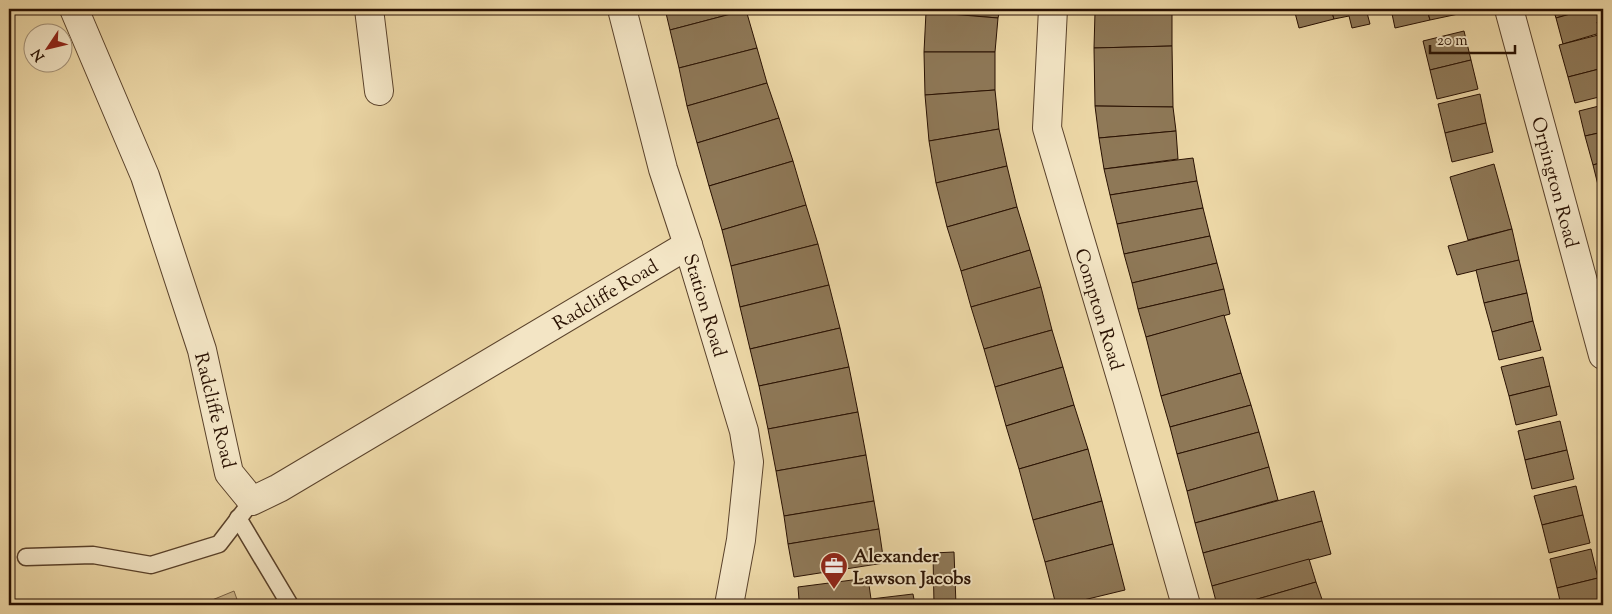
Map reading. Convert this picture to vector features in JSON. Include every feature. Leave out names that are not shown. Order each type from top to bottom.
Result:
[{"type":"street","name":"Radcliffe Road","points":[[74,9],[145,176],[202,350],[229,473],[245,510],[688,245]]},
{"type":"street","points":[[369,9],[379,91]]},
{"type":"street","name":"Station Road","points":[[622,9],[663,169],[744,431],[749,462],[741,540],[729,605]]},
{"type":"street","name":"Compton Road","points":[[1053,9],[1047,128],[1186,605]]},
{"type":"street","name":"Orpington Road","points":[[1509,9],[1603,354]]},
{"type":"lane","points":[[26,557],[93,555],[151,565],[219,544],[245,510],[290,605]]},
{"type":"shaded area","points":[[234,591],[239,605],[200,605]]},
{"type":"building","points":[[665,9],[746,9],[746,10],[670,30]]},
{"type":"building","points":[[926,9],[1000,9],[998,18],[926,12]]},
{"type":"building","points":[[1095,9],[1172,9],[1172,13],[1095,12]]},
{"type":"building","points":[[1294,9],[1331,9],[1334,19],[1299,28]]},
{"type":"building","points":[[1331,9],[1366,9],[1370,24],[1352,28],[1349,16],[1334,19]]},
{"type":"building","points":[[1391,9],[1427,9],[1430,20],[1395,28]]},
{"type":"building","points":[[1427,9],[1462,9],[1463,13],[1430,20]]},
{"type":"building","points":[[1553,9],[1588,9],[1556,18]]},
{"type":"building","points":[[1588,9],[1603,9],[1603,20],[1597,22],[1600,33],[1563,44],[1556,18]]},
{"type":"building","points":[[746,10],[757,48],[679,68],[670,30]]},
{"type":"building","points":[[926,12],[998,18],[995,52],[924,52]]},
{"type":"building","points":[[1095,12],[1172,13],[1172,46],[1094,48]]},
{"type":"building","points":[[1464,31],[1471,60],[1430,70],[1423,41]]},
{"type":"building","points":[[1602,34],[1603,68],[1568,77],[1559,45]]},
{"type":"building","points":[[1172,46],[1173,107],[1095,106],[1094,48]]},
{"type":"building","points":[[757,48],[767,83],[687,106],[679,68]]},
{"type":"building","points":[[924,52],[995,52],[995,90],[925,95]]},
{"type":"building","points":[[1471,60],[1478,89],[1437,99],[1430,70]]},
{"type":"building","points":[[1603,68],[1603,96],[1575,103],[1568,77]]},
{"type":"building","points":[[767,83],[779,118],[697,143],[687,106]]},
{"type":"building","points":[[995,90],[999,129],[929,141],[925,95]]},
{"type":"building","points":[[1480,94],[1486,123],[1445,133],[1438,104]]},
{"type":"building","points":[[1603,105],[1603,132],[1585,136],[1579,111]]},
{"type":"building","points":[[1095,106],[1173,107],[1176,131],[1099,138]]},
{"type":"building","points":[[779,118],[793,161],[709,186],[697,143]]},
{"type":"building","points":[[1486,123],[1493,152],[1452,162],[1445,133]]},
{"type":"building","points":[[999,129],[1007,166],[936,183],[929,141]]},
{"type":"building","points":[[1176,131],[1178,159],[1104,169],[1099,138]]},
{"type":"building","points":[[1603,132],[1603,162],[1593,165],[1585,136]]},
{"type":"building","points":[[1193,158],[1197,181],[1110,195],[1104,169]]},
{"type":"building","points":[[793,161],[806,205],[722,230],[709,186]]},
{"type":"building","points":[[1603,162],[1603,205],[1593,165]]},
{"type":"building","points":[[1494,164],[1512,229],[1468,240],[1450,177]]},
{"type":"building","points":[[1007,166],[1017,207],[947,227],[936,183]]},
{"type":"building","points":[[1197,181],[1203,208],[1117,224],[1110,195]]},
{"type":"building","points":[[806,205],[818,244],[731,266],[722,230]]},
{"type":"building","points":[[1017,207],[1030,250],[961,271],[947,227]]},
{"type":"building","points":[[1203,208],[1210,236],[1124,254],[1117,224]]},
{"type":"building","points":[[1512,229],[1519,260],[1457,275],[1448,246]]},
{"type":"building","points":[[1210,236],[1217,263],[1132,283],[1124,254]]},
{"type":"building","points":[[818,244],[829,285],[740,307],[731,266]]},
{"type":"building","points":[[1030,250],[1041,287],[971,307],[961,271]]},
{"type":"building","points":[[1519,260],[1527,293],[1484,303],[1476,270]]},
{"type":"building","points":[[1217,263],[1224,289],[1138,309],[1132,283]]},
{"type":"building","points":[[829,285],[840,328],[750,349],[740,307]]},
{"type":"building","points":[[1041,287],[1052,330],[984,349],[971,307]]},
{"type":"building","points":[[1224,289],[1230,314],[1146,337],[1138,309]]},
{"type":"building","points":[[1527,293],[1533,321],[1492,332],[1484,303]]},
{"type":"building","points":[[1224,315],[1241,373],[1161,396],[1146,337]]},
{"type":"building","points":[[1533,321],[1541,350],[1499,360],[1492,332]]},
{"type":"building","points":[[840,328],[849,367],[759,386],[750,349]]},
{"type":"building","points":[[1052,330],[1063,367],[995,387],[984,349]]},
{"type":"building","points":[[1543,357],[1550,386],[1509,396],[1501,367]]},
{"type":"building","points":[[849,367],[858,412],[768,429],[759,386]]},
{"type":"building","points":[[1063,367],[1074,405],[1006,426],[995,387]]},
{"type":"building","points":[[1241,373],[1251,405],[1170,427],[1161,396]]},
{"type":"building","points":[[1550,386],[1557,415],[1516,425],[1509,396]]},
{"type":"building","points":[[1074,405],[1088,449],[1019,469],[1006,426]]},
{"type":"building","points":[[1251,405],[1259,432],[1177,454],[1170,427]]},
{"type":"building","points":[[858,412],[866,455],[776,471],[768,429]]},
{"type":"building","points":[[1560,421],[1567,450],[1525,460],[1518,431]]},
{"type":"building","points":[[1259,432],[1269,467],[1187,491],[1177,454]]},
{"type":"building","points":[[1088,449],[1102,501],[1033,520],[1019,469]]},
{"type":"building","points":[[1567,450],[1574,479],[1532,489],[1525,460]]},
{"type":"building","points":[[866,455],[874,501],[784,516],[776,471]]},
{"type":"building","points":[[1269,467],[1278,500],[1195,523],[1187,491]]},
{"type":"building","points":[[1576,486],[1583,515],[1542,525],[1534,496]]},
{"type":"building","points":[[1314,491],[1322,521],[1203,553],[1195,523]]},
{"type":"building","points":[[874,501],[879,529],[788,544],[784,516]]},
{"type":"building","points":[[1102,501],[1113,544],[1045,562],[1033,520]]},
{"type":"building","points":[[1583,515],[1590,543],[1549,553],[1542,525]]},
{"type":"building","points":[[1322,521],[1331,554],[1212,586],[1203,553]]},
{"type":"building","points":[[879,529],[884,563],[794,577],[788,544]]},
{"type":"building","points":[[1113,544],[1125,590],[1056,605],[1045,562]]},
{"type":"building","points":[[1591,549],[1598,578],[1557,588],[1550,559]]},
{"type":"building","points":[[954,552],[956,605],[934,605],[933,553]]},
{"type":"building","points":[[1309,559],[1316,582],[1237,605],[1217,605],[1212,586]]},
{"type":"building","name":"Alexander Lawson Jacobs","points":[[868,578],[871,599],[913,594],[915,605],[781,605],[781,602],[799,600],[798,587]]},
{"type":"building","points":[[1598,578],[1603,605],[1561,605],[1557,588]]},
{"type":"building","points":[[1316,582],[1324,605],[1237,605]]},
{"type":"place","name":"Alexander Lawson Jacobs","points":[[834,590]]}]
